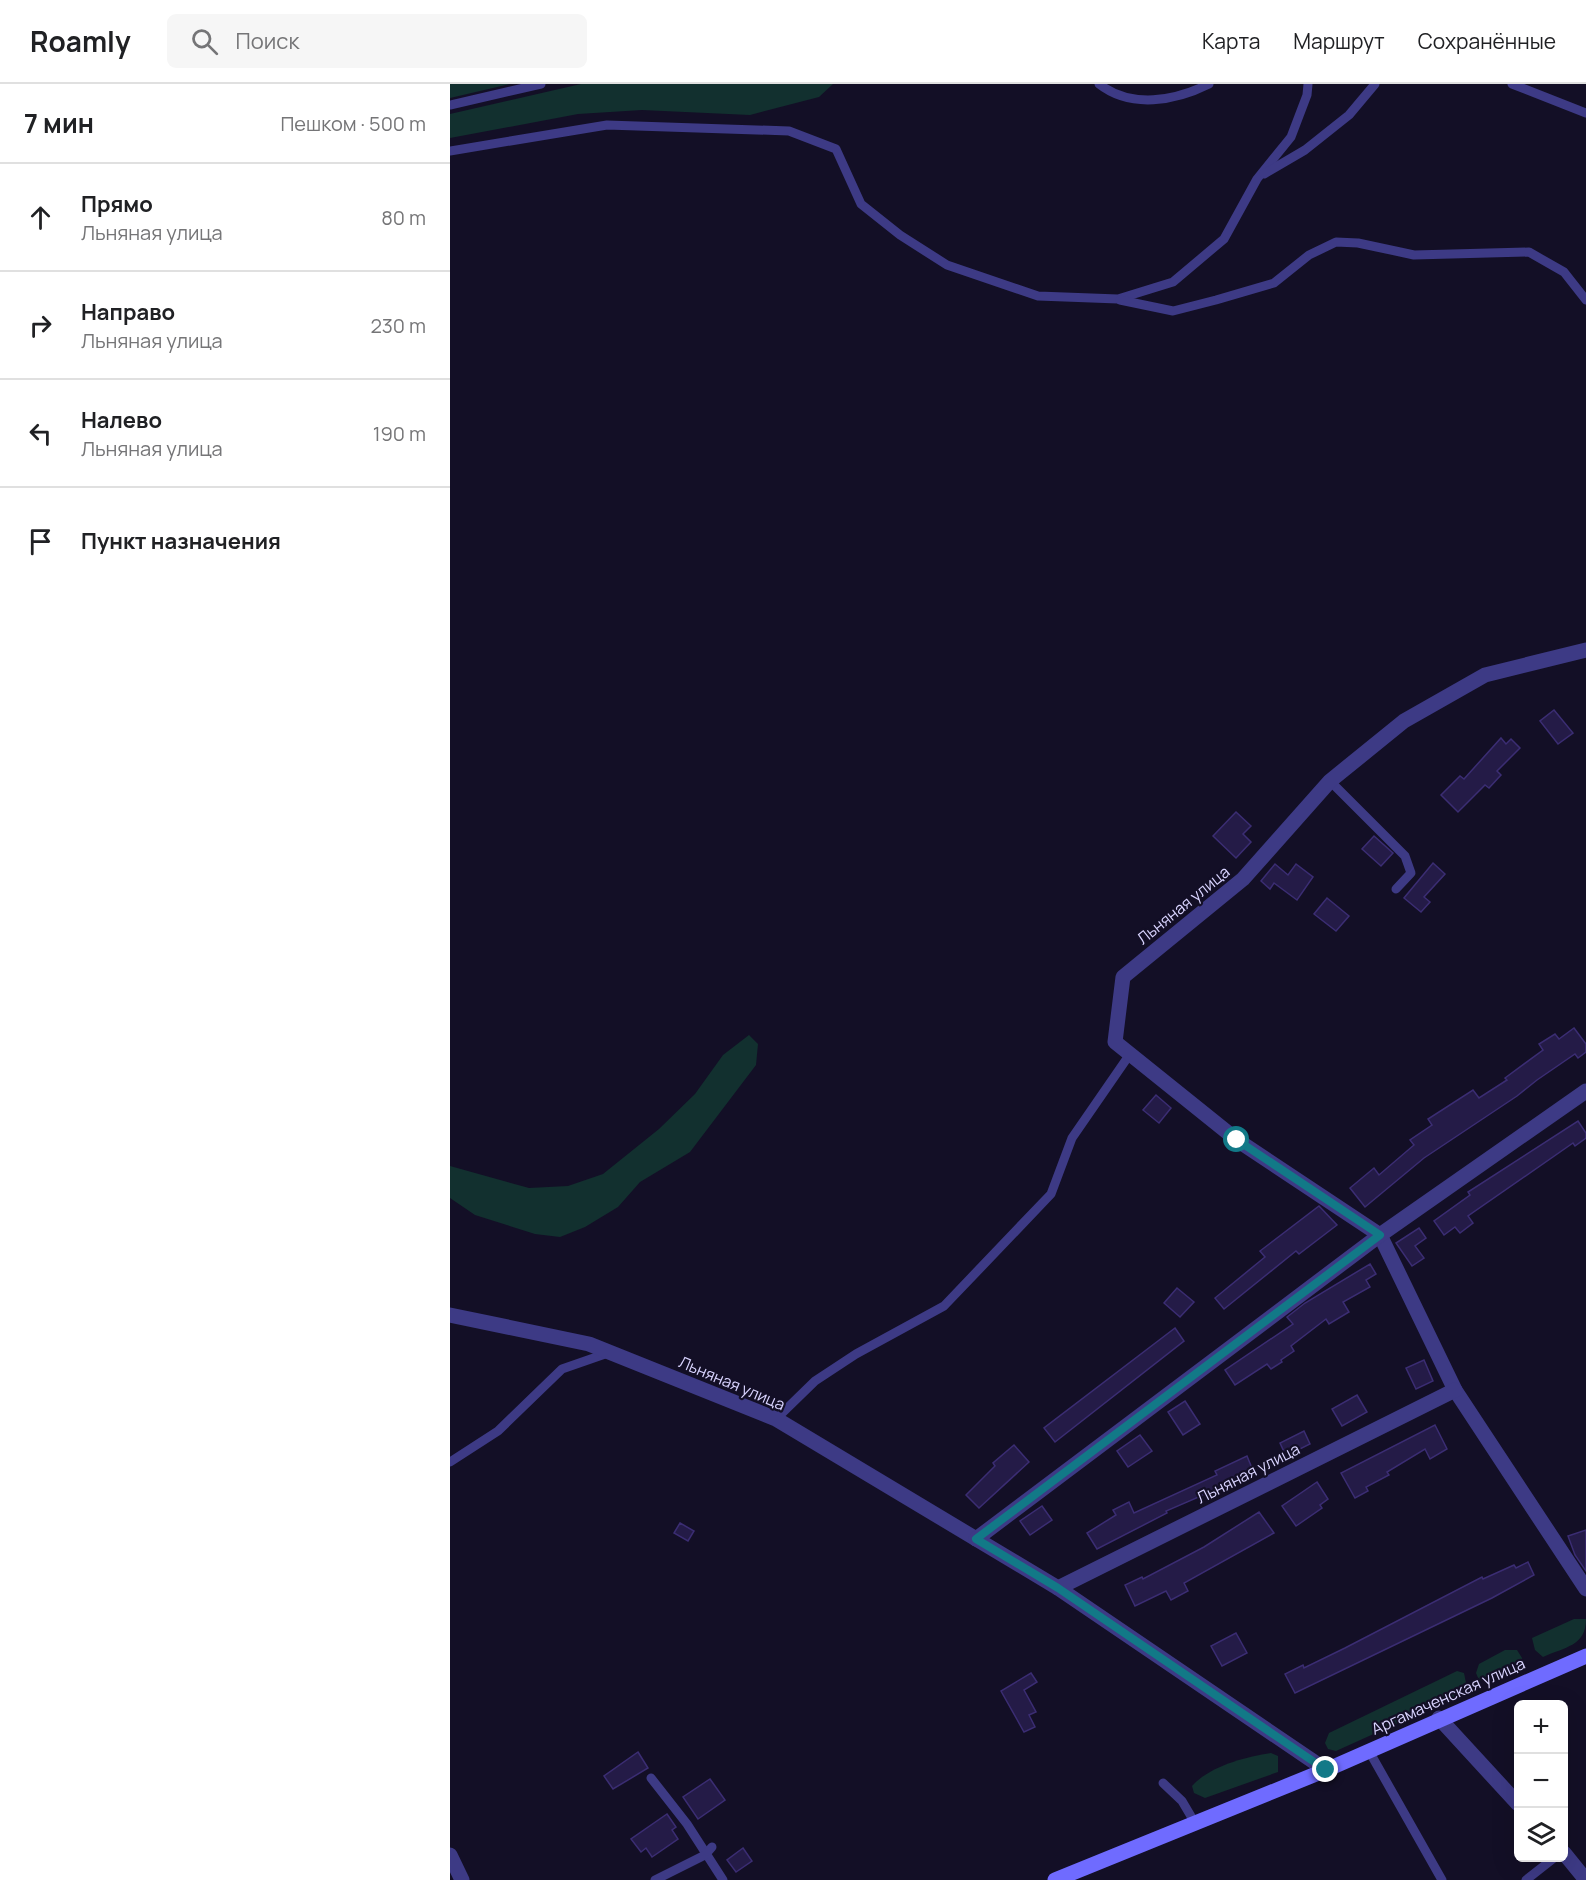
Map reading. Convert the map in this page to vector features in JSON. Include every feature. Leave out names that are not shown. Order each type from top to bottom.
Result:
[{"type":"main road","name":"Аргамаченская улица","points":[[1055,1880],[1326,1770],[1439,1718],[1586,1656]]},
{"type":"street","name":"Льняная улица","points":[[1380,1235],[1237,1140],[1115,1042],[1123,977],[1244,879],[1330,780],[1404,721],[1485,675],[1586,650]]},
{"type":"street","points":[[976,1539],[1380,1235],[1586,1091]]},
{"type":"street","points":[[1380,1235],[1455,1390],[1586,1589]]},
{"type":"street","name":"Льняная улица","points":[[450,1316],[589,1344],[776,1419],[1058,1588],[1326,1770]]},
{"type":"street","name":"Льняная улица","points":[[1058,1588],[1455,1390]]},
{"type":"street","points":[[1439,1718],[1514,1800]]},
{"type":"street","points":[[450,1855],[462,1880]]},
{"type":"street","points":[[1568,1859],[1586,1880]]},
{"type":"lane","points":[[450,105],[541,84]]},
{"type":"lane","points":[[1099,84],[1110,93],[1157,101],[1187,95],[1209,84]]},
{"type":"lane","points":[[1118,299],[1173,282],[1224,240],[1257,179],[1291,137],[1307,95],[1308,84]]},
{"type":"lane","points":[[1257,179],[1305,150],[1349,115],[1375,84]]},
{"type":"lane","points":[[1512,84],[1586,113]]},
{"type":"lane","points":[[450,151],[607,125],[789,131],[836,149],[861,204],[900,235],[947,265],[1038,296],[1118,299],[1173,310],[1274,283],[1309,255],[1336,242],[1358,243],[1413,255],[1529,252],[1564,272],[1586,300]]},
{"type":"lane","points":[[1330,780],[1405,856],[1411,873],[1396,889]]},
{"type":"lane","points":[[776,1419],[815,1381],[856,1354],[944,1306],[1051,1194],[1072,1138],[1130,1054]]},
{"type":"lane","points":[[450,1462],[498,1431],[562,1369],[610,1352]]},
{"type":"lane","points":[[1369,1751],[1442,1880]]},
{"type":"lane","points":[[651,1778],[708,1851],[723,1880]]},
{"type":"lane","points":[[1164,1783],[1182,1801],[1195,1823]]},
{"type":"lane","points":[[655,1880],[708,1851]]},
{"type":"lane","points":[[1526,1880],[1548,1862]]},
{"type":"green space","points":[[450,84],[510,84],[450,98]]},
{"type":"green space","points":[[581,84],[833,84],[819,97],[750,115],[642,110],[578,114],[450,138],[450,114]]},
{"type":"green space","points":[[749,1035],[758,1044],[756,1065],[690,1152],[640,1182],[618,1207],[585,1227],[560,1237],[535,1234],[475,1215],[450,1198],[450,1166],[529,1188],[568,1186],[603,1174],[659,1129],[695,1094],[723,1055]]},
{"type":"green space","points":[[1574,1619],[1586,1619],[1582,1635],[1573,1644],[1543,1657],[1535,1650],[1532,1638]]},
{"type":"green space","points":[[1505,1650],[1517,1650],[1522,1658],[1521,1667],[1487,1682],[1479,1680],[1476,1673],[1479,1664]]},
{"type":"green space","points":[[1457,1671],[1464,1673],[1466,1683],[1462,1694],[1336,1751],[1328,1749],[1325,1743],[1329,1733]]},
{"type":"green space","points":[[1271,1753],[1278,1756],[1278,1772],[1205,1798],[1194,1793],[1192,1786],[1208,1773],[1239,1760]]},
{"type":"building","points":[[1554,710],[1573,733],[1558,744],[1540,721]]},
{"type":"building","points":[[1501,738],[1506,744],[1511,739],[1520,748],[1497,771],[1501,775],[1489,788],[1485,785],[1458,812],[1441,795],[1460,776],[1464,779]]},
{"type":"building","points":[[1236,812],[1251,826],[1243,834],[1251,842],[1236,858],[1213,836]]},
{"type":"building","points":[[1374,836],[1393,853],[1381,866],[1362,849]]},
{"type":"building","points":[[1433,863],[1445,874],[1424,897],[1430,902],[1421,912],[1404,898]]},
{"type":"building","points":[[1275,864],[1288,875],[1296,864],[1313,877],[1297,900],[1274,883],[1270,889],[1261,881]]},
{"type":"building","points":[[1327,898],[1349,916],[1336,931],[1314,914]]},
{"type":"building","points":[[1574,1028],[1586,1044],[1586,1052],[1578,1058],[1575,1054],[1424,1158],[1365,1207],[1350,1188],[1374,1168],[1379,1175],[1414,1145],[1410,1140],[1432,1125],[1428,1119],[1473,1090],[1479,1098],[1507,1080],[1505,1078],[1543,1050],[1539,1044],[1555,1034],[1559,1039]]},
{"type":"building","points":[[1156,1095],[1171,1108],[1159,1123],[1143,1110]]},
{"type":"building","points":[[1578,1121],[1586,1133],[1586,1138],[1575,1146],[1573,1143],[1468,1216],[1473,1223],[1460,1233],[1455,1227],[1444,1235],[1434,1221],[1470,1195],[1468,1192]]},
{"type":"building","points":[[1319,1206],[1337,1225],[1299,1254],[1296,1251],[1224,1309],[1215,1298],[1265,1257],[1260,1251]]},
{"type":"building","points":[[1419,1228],[1426,1238],[1415,1246],[1424,1258],[1412,1266],[1396,1243]]},
{"type":"building","points":[[1370,1264],[1376,1274],[1366,1280],[1370,1287],[1343,1302],[1349,1312],[1329,1324],[1326,1319],[1291,1346],[1294,1351],[1281,1360],[1282,1362],[1271,1369],[1267,1364],[1235,1385],[1225,1370],[1293,1324],[1287,1317],[1305,1303]]},
{"type":"building","points":[[1177,1288],[1194,1302],[1180,1317],[1164,1303]]},
{"type":"building","points":[[1175,1328],[1184,1341],[1055,1442],[1044,1428]]},
{"type":"building","points":[[1424,1360],[1433,1381],[1416,1389],[1406,1368]]},
{"type":"building","points":[[1357,1395],[1367,1412],[1342,1426],[1332,1409]]},
{"type":"building","points":[[1185,1401],[1200,1424],[1183,1435],[1168,1412]]},
{"type":"building","points":[[1435,1425],[1447,1449],[1430,1459],[1425,1449],[1387,1472],[1389,1475],[1366,1487],[1368,1491],[1355,1498],[1341,1473]]},
{"type":"building","points":[[1304,1431],[1310,1444],[1286,1456],[1280,1443]]},
{"type":"building","points":[[1140,1435],[1152,1451],[1128,1467],[1117,1451]]},
{"type":"building","points":[[1014,1445],[1029,1462],[979,1508],[966,1495],[995,1466],[993,1463]]},
{"type":"building","points":[[1247,1456],[1254,1473],[1166,1511],[1167,1513],[1097,1549],[1087,1533],[1116,1515],[1113,1510],[1129,1502],[1134,1513],[1217,1475],[1215,1471]]},
{"type":"building","points":[[1317,1482],[1328,1499],[1320,1505],[1322,1508],[1296,1526],[1282,1506]]},
{"type":"building","points":[[1042,1506],[1052,1520],[1030,1535],[1020,1521]]},
{"type":"building","points":[[1259,1512],[1274,1533],[1184,1583],[1188,1591],[1171,1600],[1166,1591],[1135,1606],[1125,1585],[1142,1577],[1143,1579],[1204,1547]]},
{"type":"building","points":[[680,1523],[694,1531],[688,1541],[674,1533]]},
{"type":"building","points":[[1586,1530],[1586,1571],[1575,1555],[1568,1536]]},
{"type":"building","points":[[1528,1562],[1534,1575],[1492,1598],[1295,1693],[1285,1674],[1303,1665],[1304,1668],[1345,1648],[1482,1577],[1483,1579],[1514,1565],[1516,1568]]},
{"type":"building","points":[[1236,1633],[1247,1653],[1222,1666],[1211,1646]]},
{"type":"building","points":[[1031,1673],[1037,1682],[1024,1690],[1036,1712],[1029,1715],[1035,1727],[1024,1732],[1001,1691]]},
{"type":"building","points":[[638,1752],[648,1768],[613,1789],[604,1776]]},
{"type":"building","points":[[710,1779],[725,1800],[698,1819],[683,1797]]},
{"type":"building","points":[[667,1814],[676,1827],[672,1830],[678,1839],[652,1857],[646,1848],[641,1852],[631,1839]]},
{"type":"building","points":[[743,1848],[752,1861],[736,1872],[727,1860]]},
{"type":"route","points":[[1237,1140],[1380,1235],[976,1539],[1058,1588],[1326,1770]]}]
